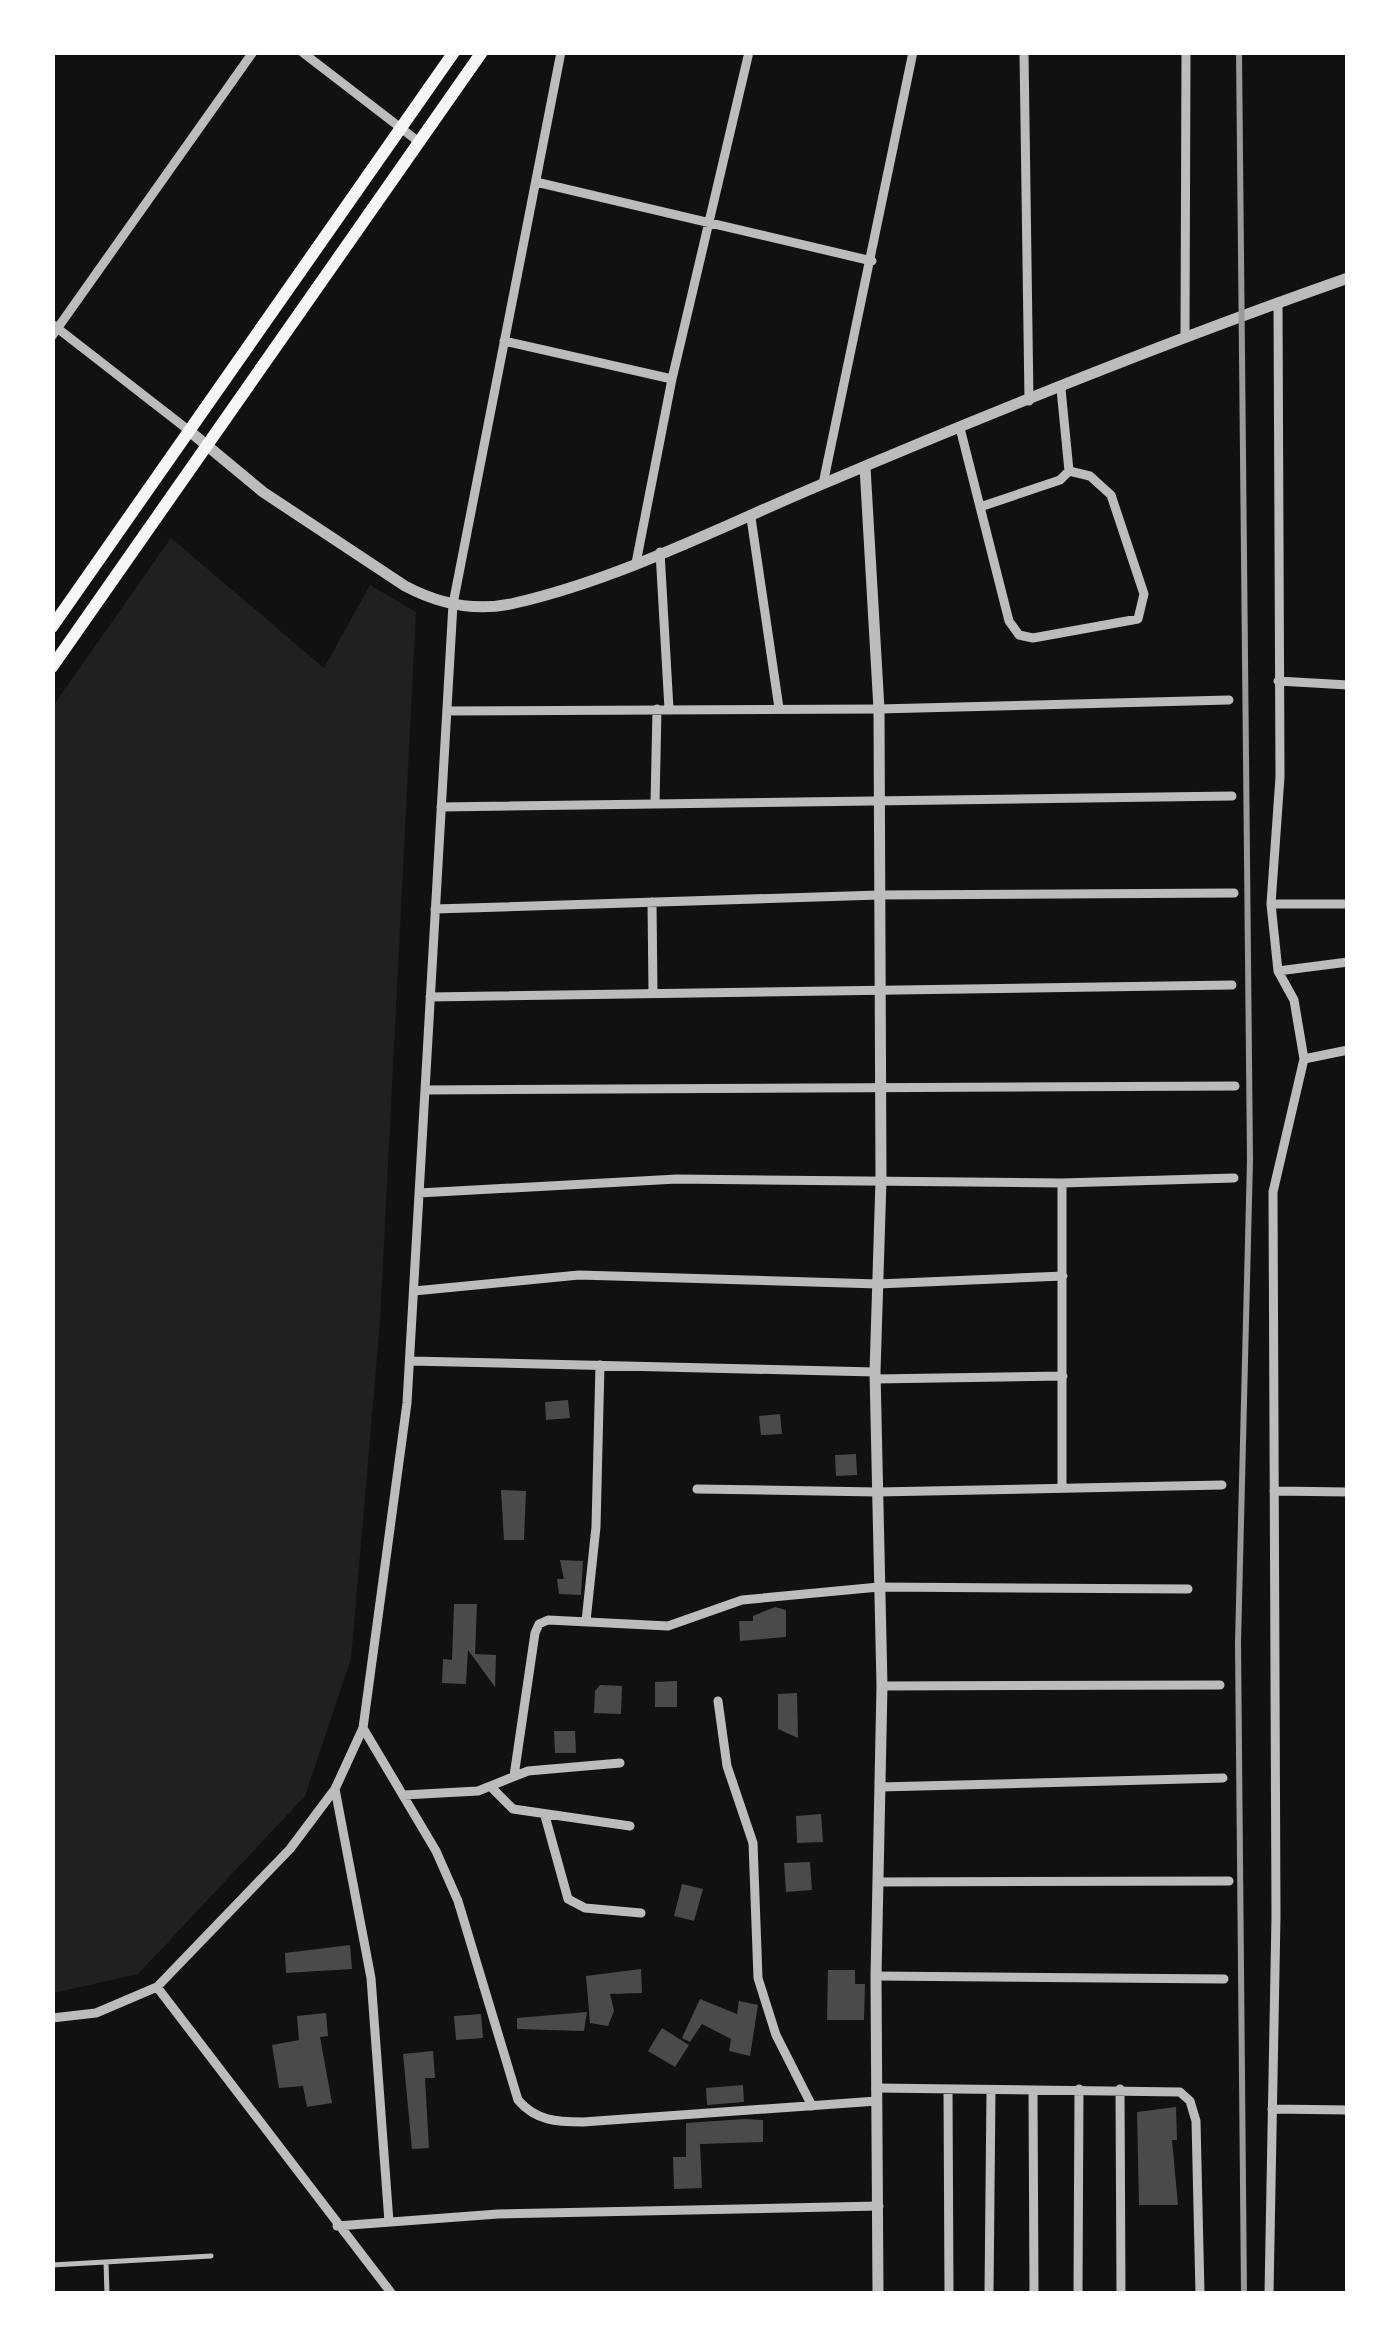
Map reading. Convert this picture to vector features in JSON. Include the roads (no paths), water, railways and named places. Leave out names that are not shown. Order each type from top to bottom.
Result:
[{"type":"main road","points":[[52,628],[187,429],[454,52]]},
{"type":"main road","points":[[52,666],[482,52]]},
{"type":"street","points":[[253,52],[54,329],[263,492],[405,586],[453,604],[485,607],[514,603],[636,563],[1185,335],[1348,278]]},
{"type":"street","points":[[302,52],[419,142]]},
{"type":"street","points":[[52,2018],[96,2012],[156,1987],[290,1848],[335,1790],[363,1728],[410,1361],[453,604],[561,52]]},
{"type":"street","points":[[636,563],[706,223],[749,52]]},
{"type":"street","points":[[822,484],[913,52]]},
{"type":"street","points":[[1024,52],[1029,401]]},
{"type":"street","points":[[1185,335],[1186,52]]},
{"type":"street","points":[[536,182],[872,261]]},
{"type":"street","points":[[1269,2294],[1273,1192],[1304,1059],[1294,1000],[1278,971],[1271,904],[1280,776],[1278,302]]},
{"type":"street","points":[[504,341],[672,379]]},
{"type":"street","points":[[980,507],[1060,480],[1068,471],[1061,389]]},
{"type":"street","points":[[960,428],[1009,621],[1020,635],[1033,638],[1138,620],[1144,594],[1111,495],[1090,476],[1068,471]]},
{"type":"street","points":[[865,467],[879,709],[881,1180],[875,1376],[882,1686],[876,1976],[878,2294]]},
{"type":"street","points":[[751,518],[779,708]]},
{"type":"street","points":[[660,552],[669,709]]},
{"type":"street","points":[[1278,681],[1348,685]]},
{"type":"street","points":[[447,710],[879,709],[1229,700]]},
{"type":"street","points":[[655,804],[657,709]]},
{"type":"street","points":[[441,806],[1232,796]]},
{"type":"street","points":[[436,909],[879,895],[1234,893]]},
{"type":"street","points":[[652,902],[654,993]]},
{"type":"street","points":[[1271,904],[1348,904]]},
{"type":"street","points":[[1278,971],[1348,962]]},
{"type":"street","points":[[430,997],[1232,985]]},
{"type":"street","points":[[1304,1059],[1348,1050]]},
{"type":"street","points":[[425,1090],[1235,1086]]},
{"type":"street","points":[[419,1194],[677,1179],[1062,1183],[1234,1178]]},
{"type":"street","points":[[1062,1183],[1062,1488]]},
{"type":"street","points":[[414,1291],[579,1276],[878,1284],[1063,1276]]},
{"type":"street","points":[[410,1361],[875,1376],[1063,1376]]},
{"type":"street","points":[[586,1621],[596,1527],[600,1365]]},
{"type":"street","points":[[697,1490],[877,1492],[1222,1485]]},
{"type":"street","points":[[1274,1491],[1348,1492]]},
{"type":"street","points":[[514,1776],[518,1728],[540,1624],[559,1619],[668,1626],[742,1600],[879,1587],[1188,1589]]},
{"type":"street","points":[[882,1686],[1220,1684]]},
{"type":"street","points":[[718,1701],[727,1766],[752,1843],[758,1978],[776,2035],[812,2106]]},
{"type":"street","points":[[363,1728],[404,1795],[458,1901],[518,2100],[528,2112],[541,2118],[583,2122],[812,2106],[948,2089],[1180,2092],[1190,2101],[1198,2143],[1200,2294]]},
{"type":"street","points":[[404,1795],[493,1788],[514,1776],[620,1763]]},
{"type":"street","points":[[880,1788],[1223,1778]]},
{"type":"street","points":[[493,1788],[513,1809],[630,1826]]},
{"type":"street","points":[[335,1790],[371,1978],[389,2222]]},
{"type":"street","points":[[545,1816],[568,1899],[585,1908],[641,1913]]},
{"type":"street","points":[[878,1882],[1230,1881]]},
{"type":"street","points":[[876,1976],[1224,1979]]},
{"type":"street","points":[[156,1987],[392,2294]]},
{"type":"street","points":[[948,2089],[949,2294]]},
{"type":"street","points":[[1078,2294],[1079,2089]]},
{"type":"street","points":[[1120,2089],[1121,2294]]},
{"type":"street","points":[[989,2294],[991,2090]]},
{"type":"street","points":[[1034,2090],[1034,2294]]},
{"type":"street","points":[[1272,2109],[1348,2110]]},
{"type":"street","points":[[337,2226],[498,2214],[879,2206]]},
{"type":"lane","points":[[52,2265],[210,2256]]},
{"type":"lane","points":[[106,2262],[107,2294]]},
{"type":"railway","points":[[1239,52],[1250,1160],[1238,1643],[1244,2294]]}]
